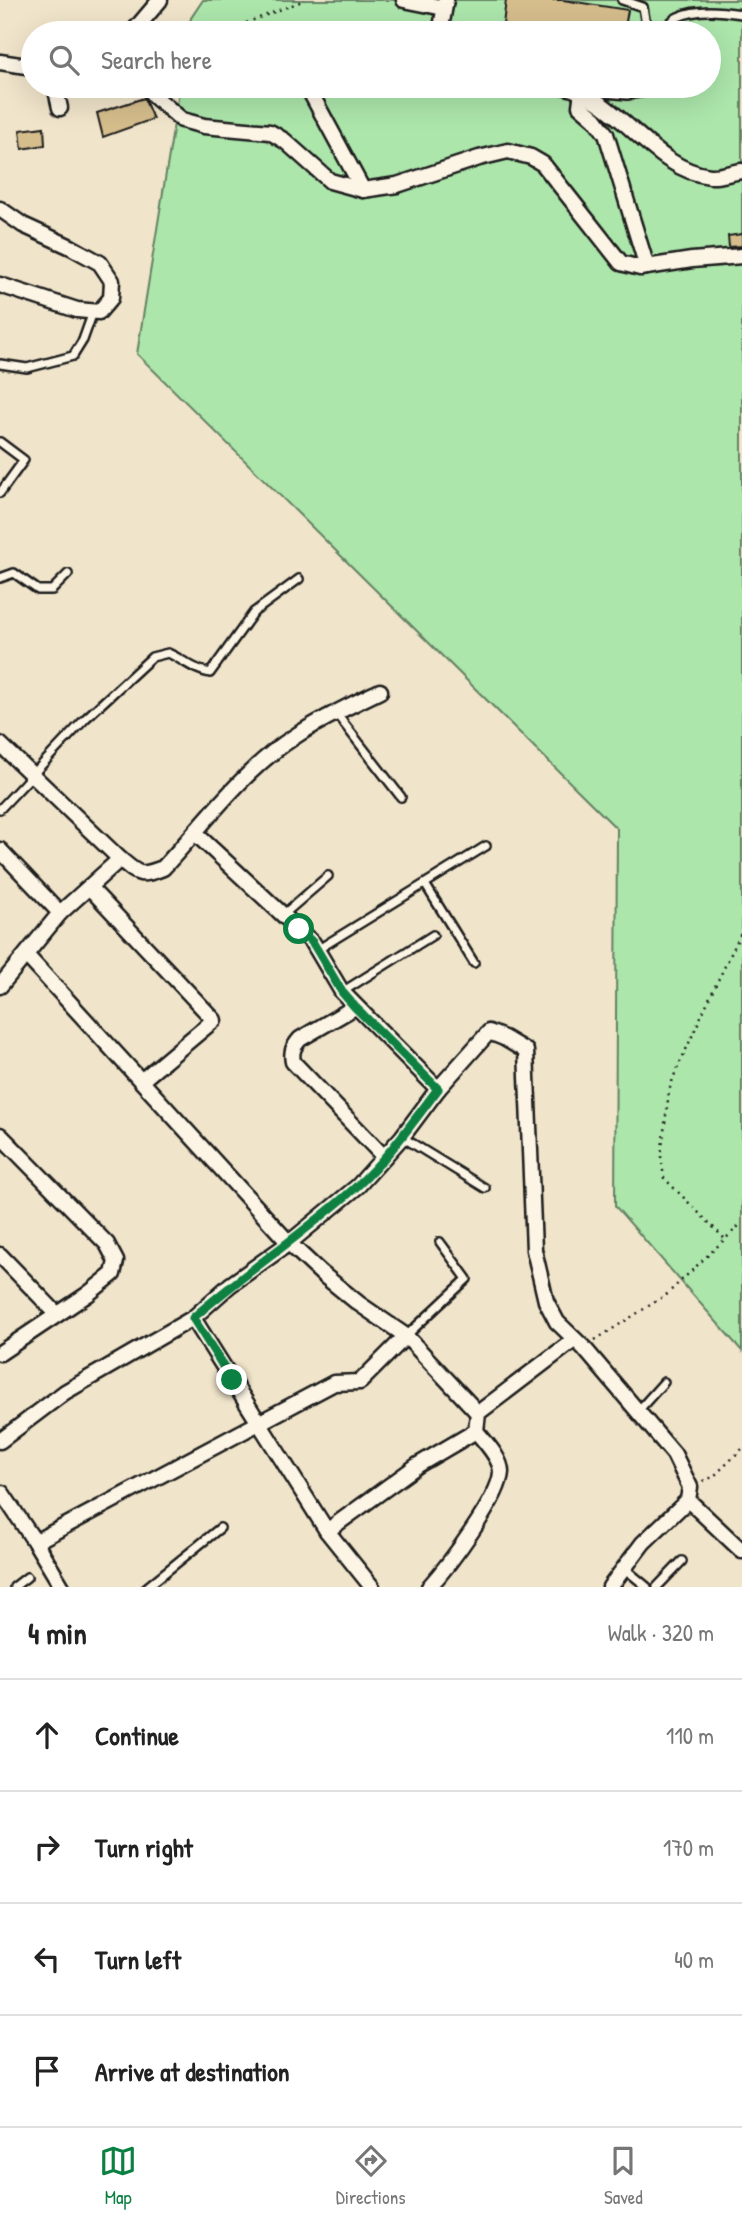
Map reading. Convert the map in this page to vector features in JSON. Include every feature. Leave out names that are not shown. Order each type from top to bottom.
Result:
[{"type":"street","points":[[142,21],[160,0]]},
{"type":"street","points":[[404,0],[445,4]]},
{"type":"street","points":[[0,62],[21,65]]},
{"type":"street","points":[[58,98],[60,108]]},
{"type":"street","points":[[156,98],[182,120],[270,132],[285,141],[330,181],[363,190],[397,185],[508,151],[520,153],[543,164],[621,263],[640,268],[742,256]]},
{"type":"street","points":[[313,98],[363,190]]},
{"type":"street","points":[[581,98],[580,106],[595,119],[606,134],[647,267]]},
{"type":"street","points":[[596,98],[662,155],[683,169],[711,176],[742,170]]},
{"type":"street","points":[[0,209],[23,225],[100,263],[113,281],[111,298],[99,312],[77,310],[0,285]]},
{"type":"street","points":[[0,744],[120,859],[135,871],[146,875],[163,868],[251,772],[292,738],[335,712],[380,691]]},
{"type":"street","points":[[195,833],[313,943],[342,992],[438,1089]]},
{"type":"street","points":[[0,850],[60,913]]},
{"type":"street","points":[[0,986],[60,913],[120,859]]},
{"type":"street","points":[[90,888],[214,1020],[141,1081]]},
{"type":"street","points":[[27,956],[289,1243],[358,1303],[406,1336],[478,1413]]},
{"type":"street","points":[[355,1007],[300,1039],[291,1054],[293,1062],[384,1157]]},
{"type":"street","points":[[0,1441],[65,1392],[193,1318],[230,1285],[289,1243],[358,1186],[489,1032],[526,1051],[534,1250],[546,1301],[557,1322],[674,1454],[689,1493],[742,1551]]},
{"type":"street","points":[[0,1135],[107,1244],[116,1261],[113,1274],[88,1294],[0,1353]]},
{"type":"street","points":[[0,1255],[57,1314]]},
{"type":"street","points":[[193,1318],[327,1531],[372,1587]]},
{"type":"street","points":[[35,1542],[334,1383],[360,1382],[406,1336]]},
{"type":"street","points":[[429,1587],[449,1565],[494,1493],[501,1471],[495,1457],[475,1431],[478,1413],[579,1344]]},
{"type":"street","points":[[327,1531],[418,1465],[475,1431]]},
{"type":"street","points":[[0,1494],[2,1493],[35,1542],[62,1587]]},
{"type":"street","points":[[610,1587],[643,1543],[689,1493]]},
{"type":"lane","points":[[622,0],[643,7],[646,21]]},
{"type":"lane","points":[[674,21],[676,17],[711,10],[742,14]]},
{"type":"lane","points":[[0,364],[27,368],[73,356],[83,340],[93,312]]},
{"type":"lane","points":[[0,442],[24,460],[0,493]]},
{"type":"lane","points":[[0,578],[14,573],[38,590],[52,590],[68,574]]},
{"type":"lane","points":[[0,809],[86,718],[152,657],[168,653],[200,672],[210,673],[254,612],[299,579]]},
{"type":"lane","points":[[335,712],[401,797]]},
{"type":"lane","points":[[317,950],[486,846]]},
{"type":"lane","points":[[284,914],[328,876]]},
{"type":"lane","points":[[425,884],[474,963]]},
{"type":"lane","points":[[342,992],[433,935]]},
{"type":"lane","points":[[402,1137],[485,1188]]},
{"type":"lane","points":[[406,1336],[467,1279],[440,1242]]},
{"type":"lane","points":[[637,1412],[664,1382]]},
{"type":"lane","points":[[147,1587],[220,1528]]},
{"type":"lane","points":[[657,1587],[682,1561]]},
{"type":"lane","points":[[624,1567],[647,1587]]},
{"type":"lane","points":[[14,1587],[27,1577]]},
{"type":"path","points":[[251,21],[305,0]]},
{"type":"path","points":[[724,1238],[664,1178],[661,1156],[669,1091],[674,1076],[742,931]]},
{"type":"path","points":[[579,1344],[666,1295],[742,1223]]},
{"type":"path","points":[[689,1493],[713,1477],[742,1449]]},
{"type":"green space","points":[[203,0],[742,0],[742,1351],[615,1206],[617,829],[137,354],[178,98],[721,98],[721,21],[190,21]]},
{"type":"building","points":[[506,0],[563,0],[628,10],[626,21],[503,21]]},
{"type":"building","points":[[144,98],[153,119],[103,137],[97,113]]},
{"type":"building","points":[[44,127],[45,145],[22,149],[20,130]]},
{"type":"building","points":[[742,234],[742,246],[729,247],[728,236]]},
{"type":"route","points":[[232,1380],[193,1318],[230,1285],[289,1243],[358,1186],[402,1137],[438,1089],[355,1007],[342,992],[313,943],[299,929]]}]
